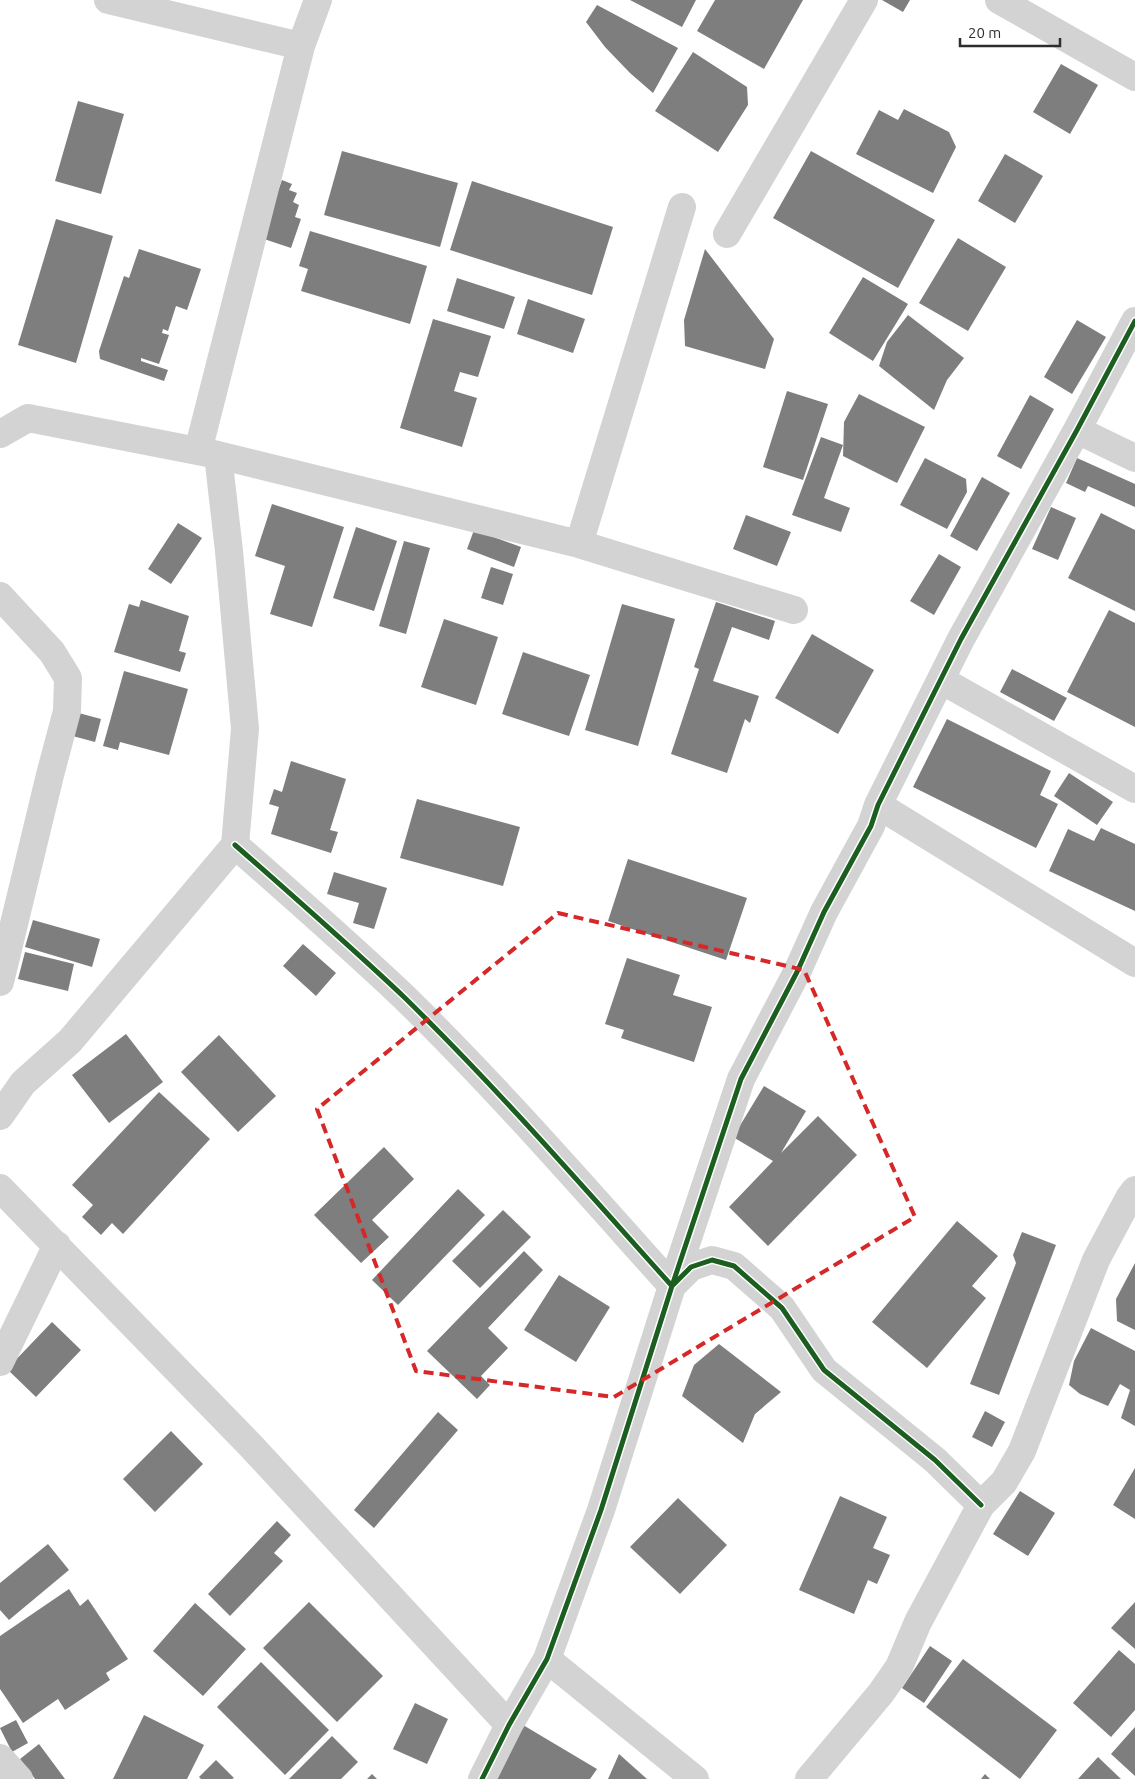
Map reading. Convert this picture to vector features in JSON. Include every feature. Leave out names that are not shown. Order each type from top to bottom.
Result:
[{"type":"street","points":[[108,0],[301,46]]},
{"type":"street","points":[[0,1116],[23,1083],[70,1041],[235,845],[245,729],[229,551],[208,453],[301,46],[318,0]]},
{"type":"street","points":[[727,234],[864,0]]},
{"type":"street","points":[[999,0],[1135,77]]},
{"type":"street","points":[[579,544],[682,207]]},
{"type":"street","points":[[482,1779],[509,1725],[547,1659],[601,1510],[672,1286],[741,1080],[797,972],[824,912],[871,826],[878,805],[961,639],[1135,321]]},
{"type":"street","points":[[0,434],[28,418],[208,453],[579,544],[794,610]]},
{"type":"street","points":[[1077,430],[1135,458]]},
{"type":"street","points":[[0,596],[52,652],[68,678],[67,711],[0,982]]},
{"type":"street","points":[[941,680],[1135,789]]},
{"type":"street","points":[[878,805],[1135,963]]},
{"type":"street","points":[[235,845],[352,948],[405,999],[533,1130],[672,1286]]},
{"type":"street","points":[[0,1188],[251,1446],[509,1725]]},
{"type":"street","points":[[809,1779],[881,1693],[899,1667],[918,1622],[981,1505],[1004,1482],[1022,1451],[1096,1260],[1135,1190]]},
{"type":"street","points":[[0,1362],[57,1245]]},
{"type":"street","points":[[672,1286],[692,1267],[712,1260],[734,1266],[782,1308],[824,1370],[935,1460],[981,1505]]},
{"type":"street","points":[[547,1659],[695,1779]]},
{"type":"street","points":[[0,1758],[19,1779]]},
{"type":"highlighted area","points":[[558,913],[804,970],[915,1217],[614,1397],[416,1371],[317,1109]]},
{"type":"building","points":[[630,0],[696,0],[682,27]]},
{"type":"building","points":[[715,0],[803,0],[764,69],[697,31]]},
{"type":"building","points":[[882,0],[910,0],[903,12]]},
{"type":"building","points":[[597,5],[678,48],[653,93],[605,47],[586,22]]},
{"type":"building","points":[[693,52],[747,87],[748,105],[718,152],[655,111]]},
{"type":"building","points":[[1061,64],[1098,85],[1070,134],[1033,112]]},
{"type":"building","points":[[78,101],[124,114],[101,194],[55,181]]},
{"type":"building","points":[[904,109],[949,132],[956,147],[933,193],[856,154],[879,110],[898,120]]},
{"type":"building","points":[[342,151],[458,183],[440,247],[324,215]]},
{"type":"building","points":[[811,151],[935,220],[898,288],[773,218]]},
{"type":"building","points":[[1005,154],[1043,176],[1015,223],[978,201]]},
{"type":"building","points":[[282,180],[292,184],[289,190],[297,193],[293,202],[299,205],[295,217],[301,219],[291,248],[261,238]]},
{"type":"building","points":[[472,181],[613,227],[592,295],[450,250]]},
{"type":"building","points":[[56,219],[113,236],[76,363],[18,345]]},
{"type":"building","points":[[310,231],[427,266],[410,324],[301,291],[308,269],[299,266]]},
{"type":"building","points":[[958,238],[1006,267],[968,331],[919,303]]},
{"type":"building","points":[[139,249],[201,269],[187,310],[176,306],[168,331],[163,329],[162,333],[169,335],[159,364],[141,358],[141,361],[168,370],[164,381],[100,359],[99,351],[124,276],[129,278]]},
{"type":"building","points":[[705,249],[774,339],[765,369],[685,346],[684,320]]},
{"type":"building","points":[[863,277],[908,304],[873,361],[829,333]]},
{"type":"building","points":[[457,278],[515,297],[504,329],[447,311]]},
{"type":"building","points":[[528,299],[585,319],[573,353],[517,334]]},
{"type":"building","points":[[908,315],[964,358],[947,380],[934,410],[879,366],[887,342]]},
{"type":"building","points":[[433,319],[491,336],[478,377],[460,372],[454,391],[477,398],[462,447],[400,428]]},
{"type":"building","points":[[1077,320],[1106,337],[1072,394],[1044,377]]},
{"type":"building","points":[[787,391],[828,404],[803,480],[763,467]]},
{"type":"building","points":[[859,394],[925,427],[897,483],[843,456],[844,422]]},
{"type":"building","points":[[1030,395],[1054,409],[1021,469],[997,456]]},
{"type":"building","points":[[821,437],[843,445],[824,498],[850,508],[841,532],[792,515]]},
{"type":"building","points":[[925,458],[966,479],[967,492],[947,529],[900,505]]},
{"type":"building","points":[[1077,458],[1135,484],[1135,507],[1088,486],[1085,492],[1066,483]]},
{"type":"building","points":[[982,477],[1010,493],[977,551],[950,536]]},
{"type":"building","points":[[272,504],[344,527],[312,627],[270,614],[285,566],[255,556]]},
{"type":"building","points":[[1051,507],[1076,518],[1058,560],[1032,549]]},
{"type":"building","points":[[1101,513],[1135,530],[1135,611],[1068,578]]},
{"type":"building","points":[[746,515],[791,532],[777,566],[733,549]]},
{"type":"building","points":[[178,523],[202,538],[171,584],[148,569]]},
{"type":"building","points":[[356,527],[397,541],[374,611],[333,598]]},
{"type":"building","points":[[474,530],[521,547],[514,567],[467,549]]},
{"type":"building","points":[[404,541],[430,548],[406,634],[379,626]]},
{"type":"building","points":[[939,554],[961,567],[934,615],[910,601]]},
{"type":"building","points":[[491,567],[513,574],[503,605],[481,598]]},
{"type":"building","points":[[141,600],[189,616],[179,651],[186,653],[180,672],[114,652],[129,604],[139,607]]},
{"type":"building","points":[[716,602],[775,621],[769,640],[732,627],[713,681],[759,696],[750,723],[745,719],[727,773],[671,754],[699,669],[694,667]]},
{"type":"building","points":[[622,604],[675,619],[638,746],[585,730]]},
{"type":"building","points":[[1109,610],[1135,623],[1135,727],[1067,692]]},
{"type":"building","points":[[444,619],[498,637],[476,705],[421,687]]},
{"type":"building","points":[[812,634],[874,670],[838,734],[775,698]]},
{"type":"building","points":[[523,652],[590,675],[569,736],[502,714]]},
{"type":"building","points":[[1012,669],[1067,698],[1054,721],[1000,692]]},
{"type":"building","points":[[124,671],[188,689],[169,755],[120,742],[118,750],[103,746]]},
{"type":"building","points":[[75,712],[101,719],[95,742],[69,735]]},
{"type":"building","points":[[947,719],[1051,771],[1040,795],[1058,804],[1036,848],[913,787]]},
{"type":"building","points":[[291,761],[346,779],[330,830],[338,832],[331,853],[271,834],[279,807],[269,804],[274,789],[282,792]]},
{"type":"building","points":[[1069,773],[1113,802],[1097,825],[1054,796]]},
{"type":"building","points":[[417,799],[520,827],[503,886],[400,858]]},
{"type":"building","points":[[1101,828],[1135,844],[1135,911],[1049,871],[1068,829],[1094,841]]},
{"type":"building","points":[[628,859],[747,898],[726,960],[608,921]]},
{"type":"building","points":[[334,872],[387,888],[374,929],[353,923],[359,903],[327,894]]},
{"type":"building","points":[[33,920],[100,939],[92,967],[25,947]]},
{"type":"building","points":[[303,944],[336,973],[316,996],[283,966]]},
{"type":"building","points":[[25,952],[74,964],[68,991],[18,979]]},
{"type":"building","points":[[627,958],[680,975],[673,995],[712,1007],[694,1062],[621,1038],[624,1030],[605,1024]]},
{"type":"building","points":[[126,1034],[163,1082],[109,1123],[72,1075]]},
{"type":"building","points":[[219,1035],[276,1096],[238,1132],[181,1072]]},
{"type":"building","points":[[764,1086],[806,1111],[781,1153],[818,1116],[857,1155],[768,1246],[729,1207],[773,1161],[733,1137]]},
{"type":"building","points":[[159,1092],[210,1139],[123,1234],[112,1223],[101,1235],[82,1217],[93,1205],[72,1185]]},
{"type":"building","points":[[384,1147],[414,1179],[372,1220],[389,1237],[361,1263],[314,1215]]},
{"type":"building","points":[[458,1189],[485,1215],[398,1305],[372,1280]]},
{"type":"building","points":[[503,1210],[531,1237],[480,1288],[452,1261]]},
{"type":"building","points":[[957,1221],[998,1256],[972,1286],[986,1298],[927,1368],[872,1322]]},
{"type":"building","points":[[1022,1232],[1056,1245],[999,1395],[970,1384],[1016,1263],[1013,1255]]},
{"type":"building","points":[[524,1251],[543,1270],[488,1328],[508,1348],[481,1376],[490,1385],[477,1399],[427,1351]]},
{"type":"building","points":[[1135,1263],[1135,1330],[1117,1321],[1116,1299]]},
{"type":"building","points":[[559,1275],[610,1307],[576,1362],[524,1330]]},
{"type":"building","points":[[52,1322],[81,1350],[36,1397],[7,1369]]},
{"type":"building","points":[[1091,1328],[1135,1351],[1135,1426],[1121,1418],[1130,1390],[1120,1384],[1108,1406],[1080,1394],[1069,1385],[1074,1361]]},
{"type":"building","points":[[719,1344],[781,1392],[755,1414],[743,1443],[682,1396],[694,1365]]},
{"type":"building","points":[[985,1411],[1005,1422],[992,1447],[972,1437]]},
{"type":"building","points":[[438,1412],[458,1430],[374,1528],[354,1510]]},
{"type":"building","points":[[171,1431],[203,1464],[155,1512],[123,1479]]},
{"type":"building","points":[[1135,1468],[1135,1519],[1113,1505]]},
{"type":"building","points":[[1020,1491],[1055,1513],[1028,1556],[993,1534]]},
{"type":"building","points":[[840,1496],[887,1517],[873,1548],[890,1555],[877,1584],[868,1580],[854,1614],[799,1590]]},
{"type":"building","points":[[678,1498],[727,1545],[680,1594],[630,1547]]},
{"type":"building","points":[[277,1521],[291,1535],[274,1553],[283,1561],[230,1616],[208,1594]]},
{"type":"building","points":[[48,1544],[69,1570],[9,1620],[0,1610],[0,1583]]},
{"type":"building","points":[[69,1589],[80,1606],[88,1599],[128,1659],[106,1673],[110,1680],[65,1710],[58,1699],[23,1723],[0,1689],[0,1636]]},
{"type":"building","points":[[309,1602],[383,1676],[337,1722],[263,1648]]},
{"type":"building","points":[[1135,1602],[1135,1649],[1111,1628]]},
{"type":"building","points":[[195,1603],[246,1649],[203,1696],[153,1651]]},
{"type":"building","points":[[930,1646],[952,1661],[924,1703],[902,1688]]},
{"type":"building","points":[[1119,1650],[1135,1664],[1135,1710],[1111,1737],[1073,1703]]},
{"type":"building","points":[[963,1659],[1057,1730],[1020,1779],[926,1707]]},
{"type":"building","points":[[261,1662],[329,1730],[285,1775],[217,1707]]},
{"type":"building","points":[[415,1703],[448,1719],[427,1764],[393,1749]]},
{"type":"building","points":[[144,1715],[204,1745],[187,1779],[113,1779]]},
{"type":"building","points":[[16,1720],[28,1743],[12,1752],[0,1728]]},
{"type":"building","points":[[523,1725],[597,1769],[590,1779],[492,1779]]},
{"type":"building","points":[[1135,1727],[1135,1776],[1111,1754]]},
{"type":"building","points":[[332,1736],[358,1762],[341,1779],[289,1779]]},
{"type":"building","points":[[39,1744],[65,1779],[35,1779],[20,1759]]},
{"type":"building","points":[[619,1754],[647,1779],[608,1779]]},
{"type":"building","points":[[1098,1757],[1121,1779],[1078,1779]]},
{"type":"building","points":[[216,1760],[234,1778],[201,1779],[199,1777]]},
{"type":"building","points":[[372,1774],[377,1779],[367,1779]]},
{"type":"building","points":[[985,1774],[990,1779],[981,1779]]},
{"type":"cycle path","points":[[482,1779],[509,1725],[547,1659],[601,1510],[672,1286],[741,1079],[797,972],[824,912],[871,826],[878,805],[961,639],[1135,321]]},
{"type":"cycle path","points":[[235,845],[362,958],[439,1032],[540,1139],[672,1286],[691,1267],[712,1260],[734,1266],[782,1308],[824,1370],[935,1460],[981,1505]]}]
